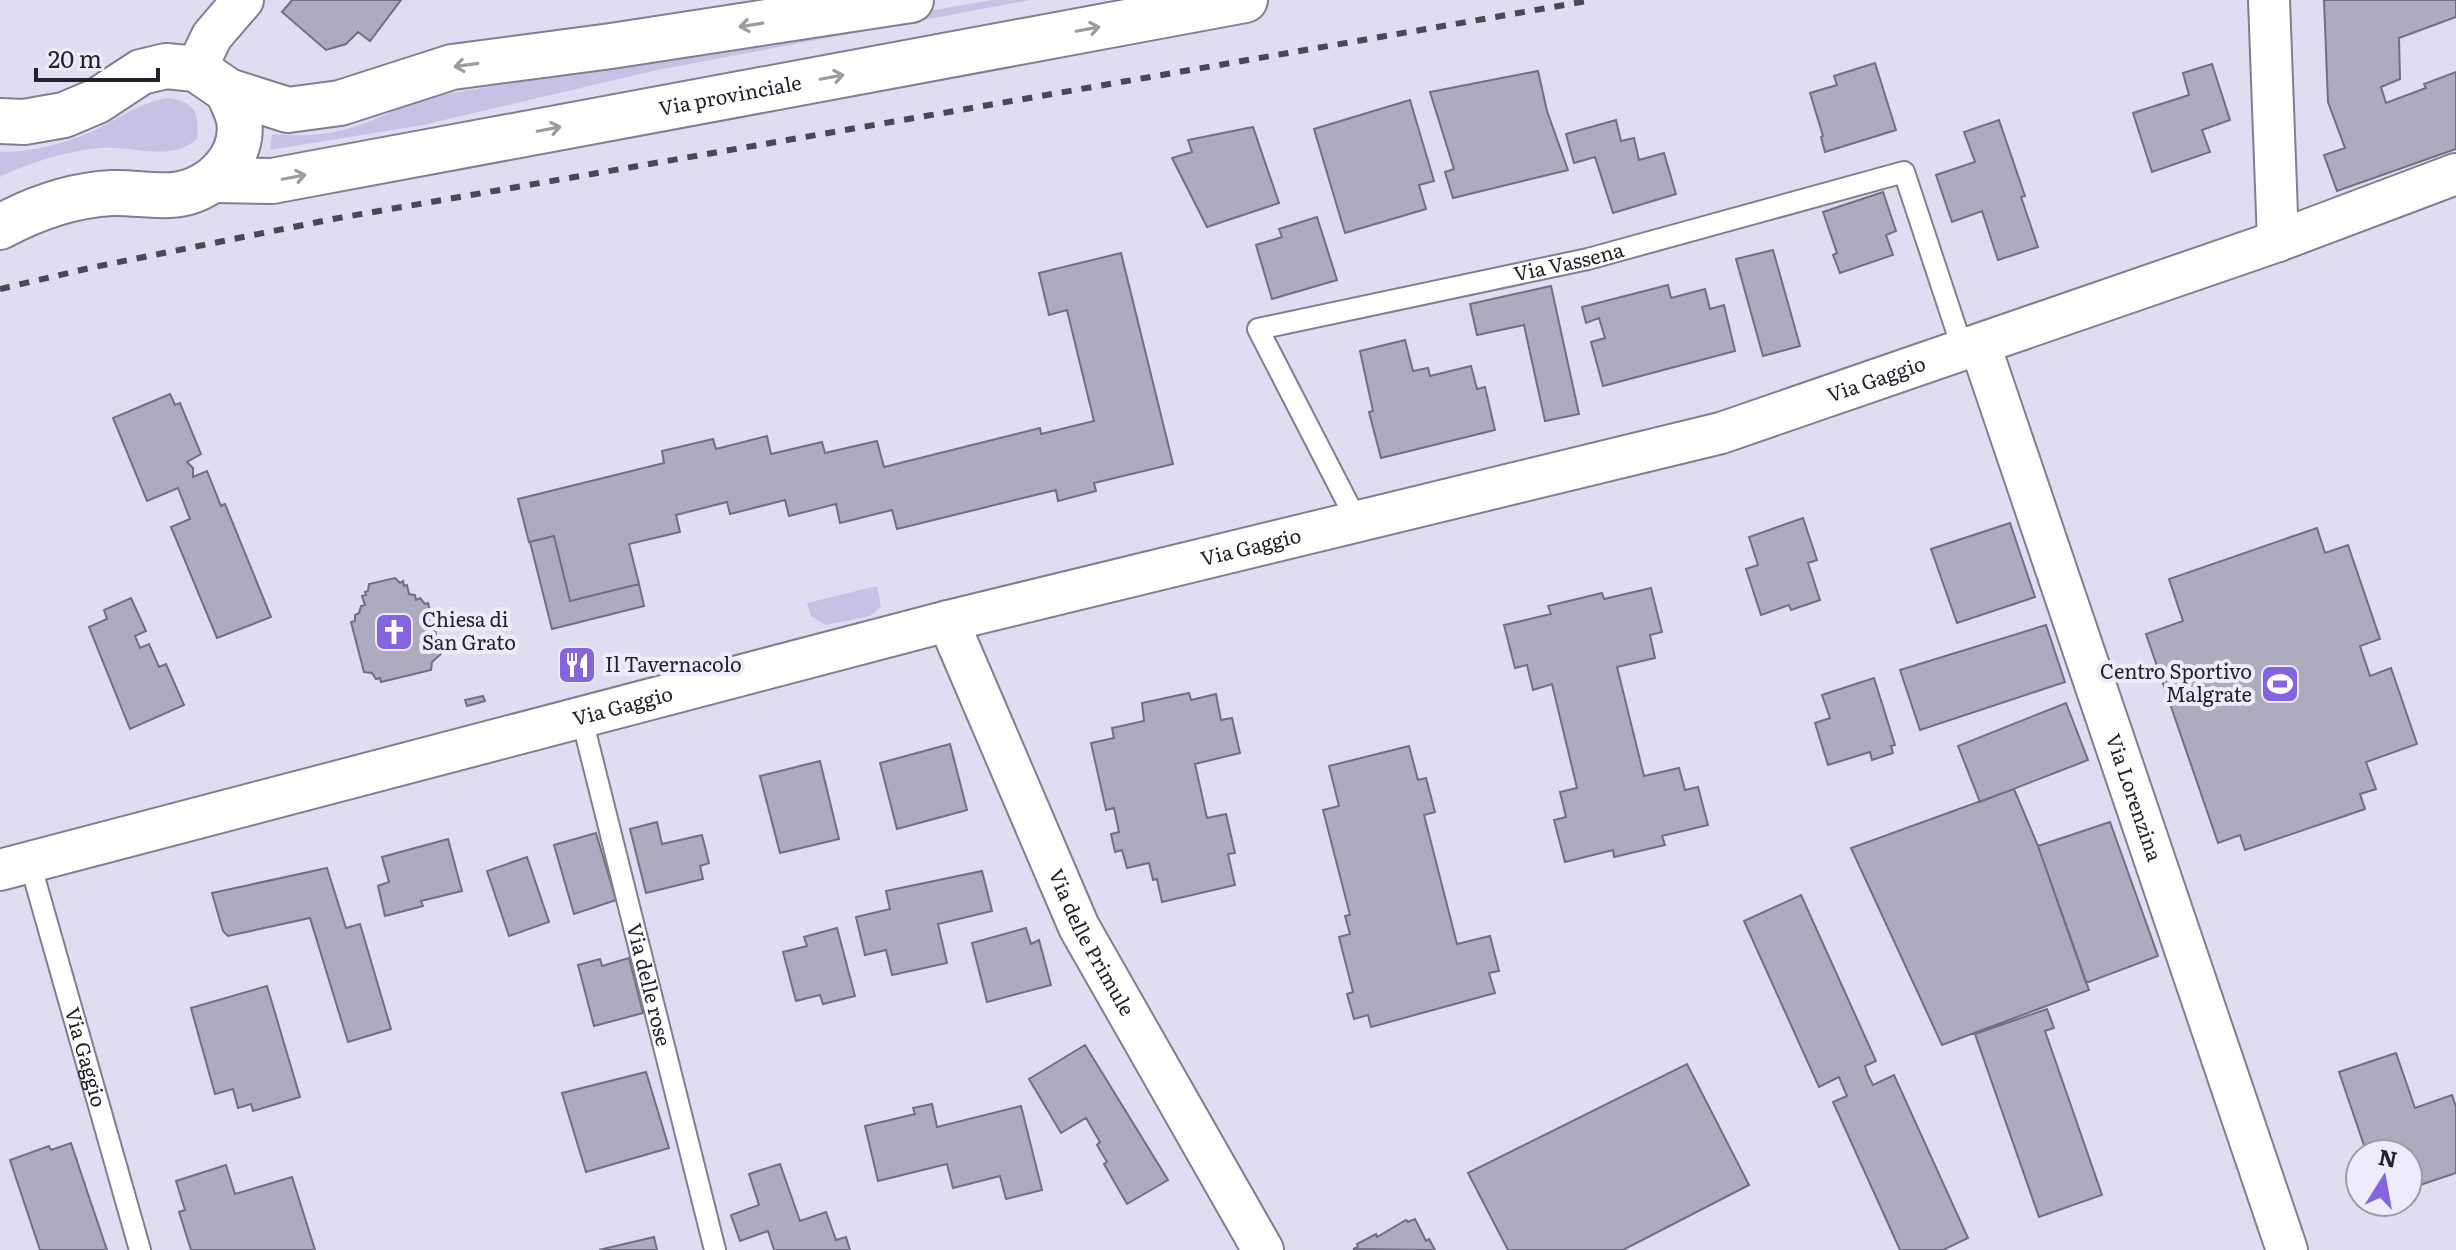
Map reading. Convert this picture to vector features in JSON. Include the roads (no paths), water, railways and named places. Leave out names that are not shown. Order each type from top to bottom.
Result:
[{"type":"main road","points":[[0,121],[24,122],[64,115],[97,101],[141,72],[166,66],[212,80],[288,110],[340,103],[452,67],[911,0]]},
{"type":"main road","name":"Via provinciale","points":[[216,180],[272,181],[1245,0]]},
{"type":"main road","points":[[0,227],[28,212],[66,199],[112,193],[180,194],[216,180],[235,153],[239,121],[212,80]]},
{"type":"street","points":[[212,80],[212,36],[243,0]]},
{"type":"street","points":[[2269,0],[2278,241]]},
{"type":"street","name":"Via Gaggio","points":[[15,866],[948,621],[1721,433],[2278,241],[2456,174]]},
{"type":"street","name":"Via Lorenzina","points":[[1971,348],[2287,1250]]},
{"type":"street","name":"Via delle Primule","points":[[948,621],[1079,927],[1263,1250]]},
{"type":"lane","name":"Via Vassena","points":[[1358,523],[1258,329],[1588,259],[1904,172],[1971,348]]},
{"type":"lane","name":"Via delle rose","points":[[582,719],[715,1250]]},
{"type":"lane","name":"Via Gaggio","points":[[15,866],[140,1250]]},
{"type":"railway","points":[[0,289],[333,219],[1593,0]]},
{"type":"place","name":"Chiesa di San Grato","points":[[394,632]]},
{"type":"place","name":"Il Tavernacolo","points":[[577,665]]},
{"type":"place","name":"Centro Sportivo Malgrate","points":[[2280,684]]}]
